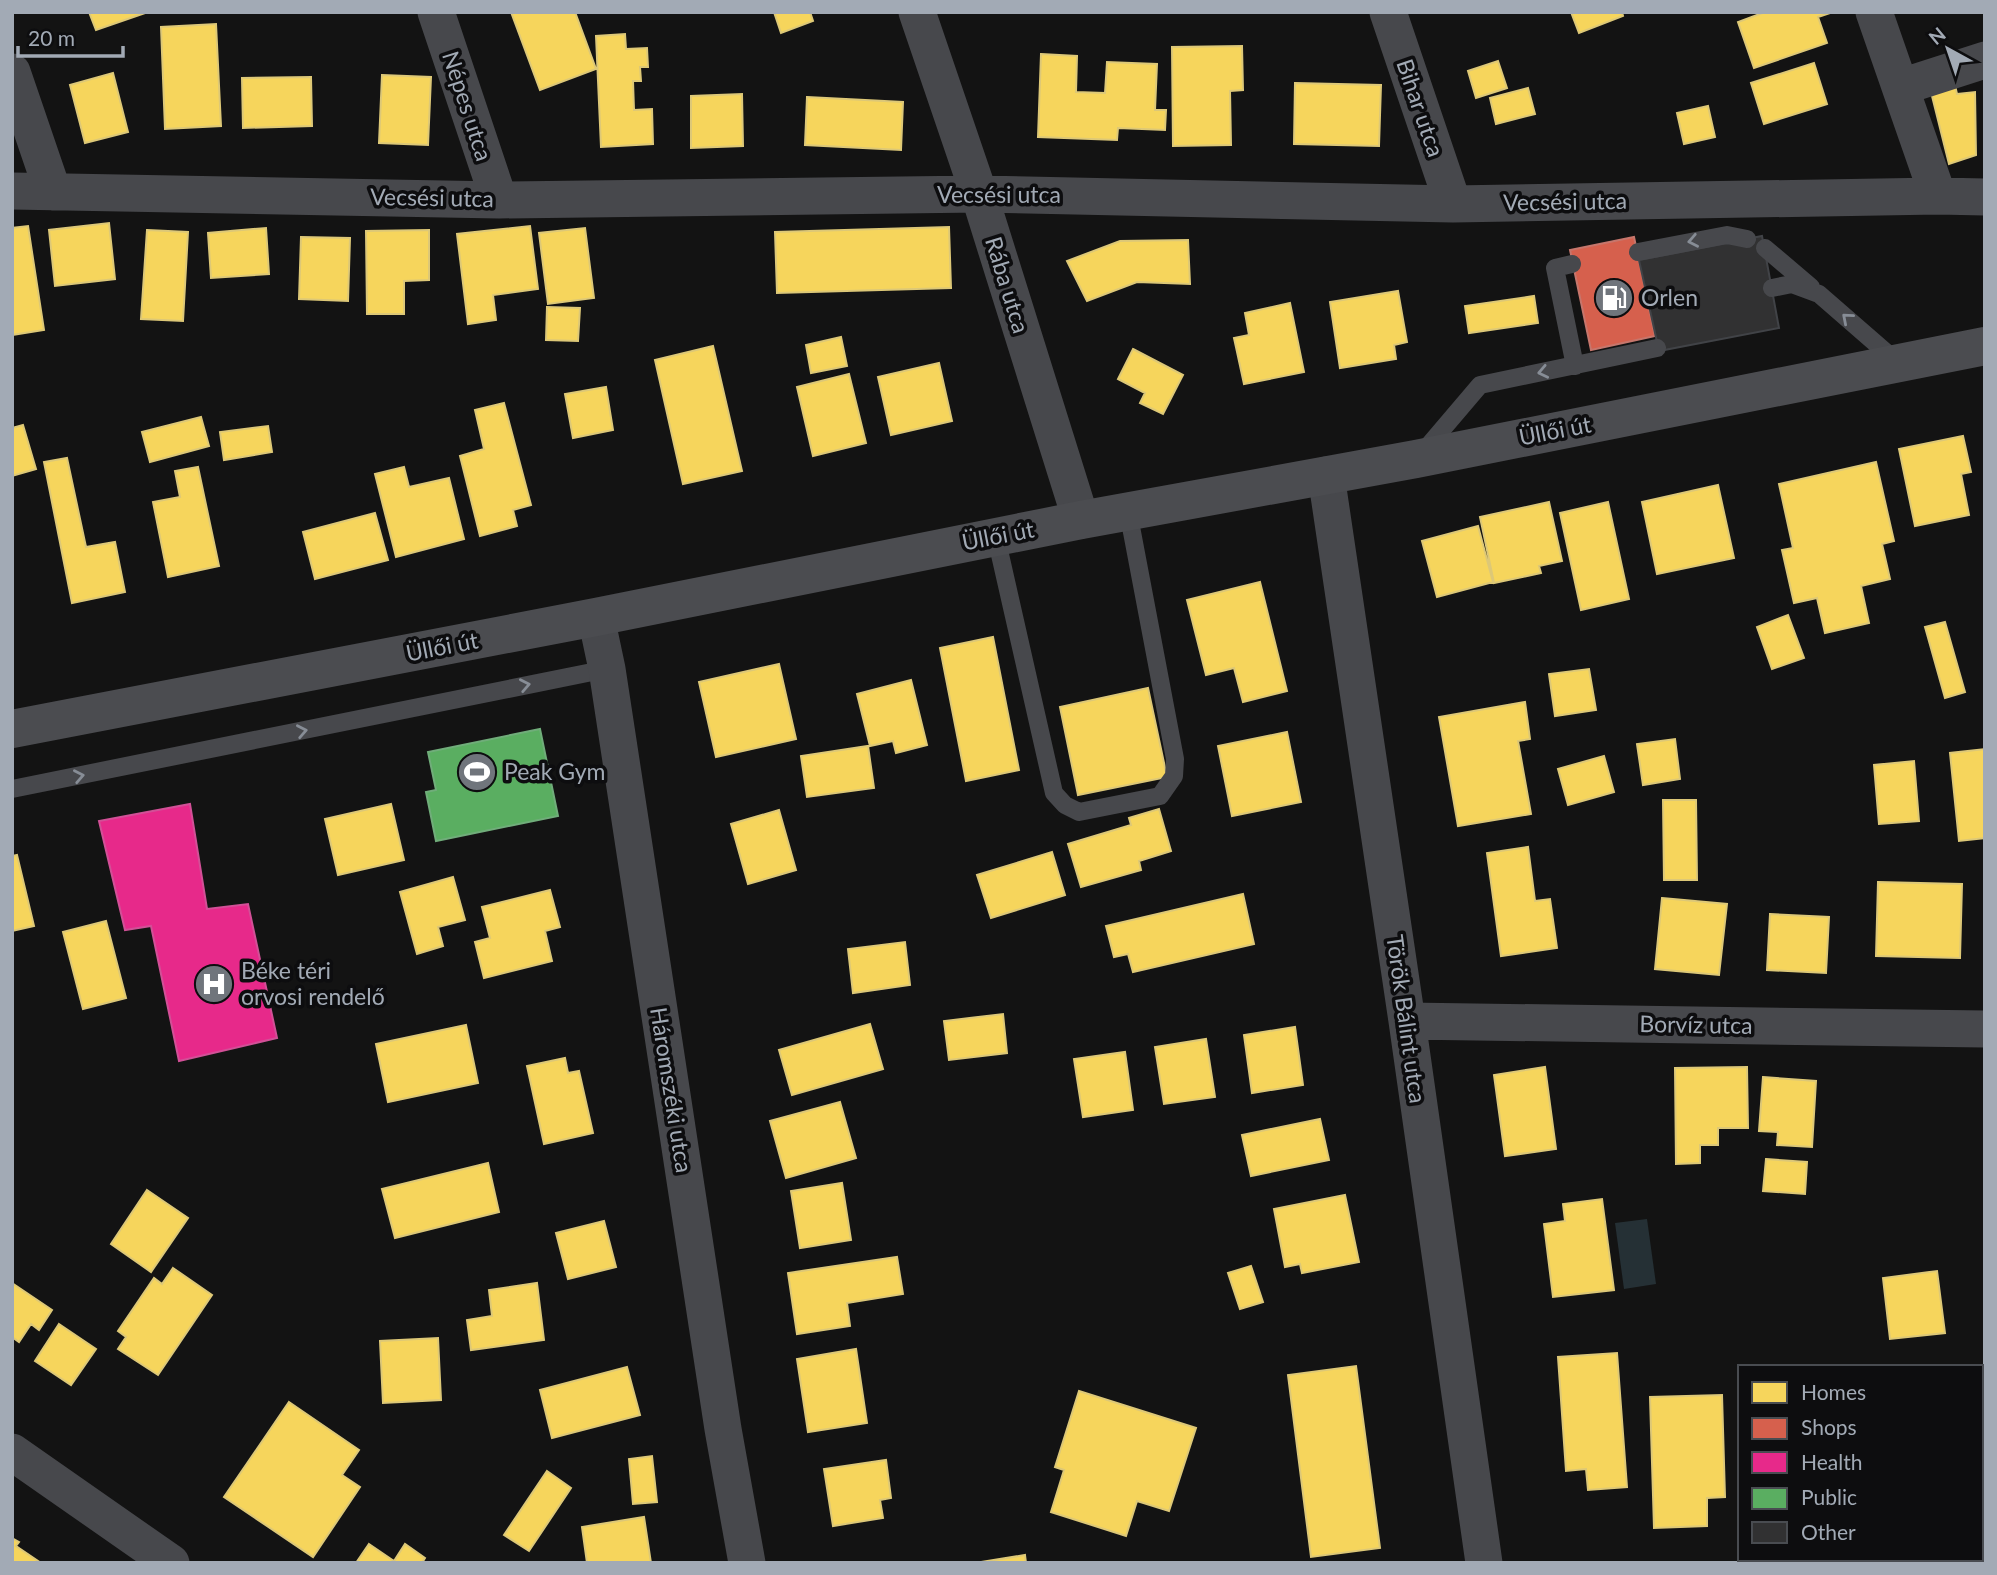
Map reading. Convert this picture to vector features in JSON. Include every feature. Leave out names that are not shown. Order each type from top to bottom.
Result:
[{"type":"main road","name":"Üllői út","points":[[12,729],[596,617],[1081,520],[1416,459],[1985,346]]},
{"type":"street","name":"Népes utca","points":[[436,12],[499,200]]},
{"type":"street","name":"Rába utca","points":[[917,12],[979,194],[1081,520]]},
{"type":"street","name":"Bihar utca","points":[[1388,12],[1453,204]]},
{"type":"street","points":[[1874,12],[1938,196]]},
{"type":"street","points":[[1901,87],[1985,60]]},
{"type":"street","points":[[12,72],[53,192]]},
{"type":"street","name":"Vecsési utca","points":[[12,191],[499,200],[979,194],[1453,204],[1985,197]]},
{"type":"street","name":"Török Bálint utca","points":[[1326,475],[1484,1563]]},
{"type":"street","name":"Háromszéki utca","points":[[596,617],[607,669],[723,1429],[747,1563]]},
{"type":"street","name":"Borvíz utca","points":[[1407,1021],[1985,1029]]},
{"type":"street","points":[[12,1452],[171,1563]]},
{"type":"lane","points":[[1638,252],[1727,235],[1747,239]]},
{"type":"lane","points":[[1765,248],[1899,363]]},
{"type":"lane","points":[[1572,264],[1555,268],[1575,366]]},
{"type":"lane","points":[[1772,288],[1793,284],[1819,293]]},
{"type":"lane","points":[[1416,459],[1480,386],[1657,348]]},
{"type":"lane","points":[[996,537],[1054,793],[1065,805],[1079,812],[1160,796],[1174,776],[1175,759],[1128,512]]},
{"type":"lane","points":[[12,789],[607,669]]},
{"type":"shaded area","points":[[1647,1219],[1656,1284],[1624,1289],[1615,1223]]},
{"type":"building: Homes","points":[[89,12],[148,12],[96,30]]},
{"type":"building: Homes","points":[[511,12],[575,12],[596,69],[540,90]]},
{"type":"building: Homes","points":[[774,12],[810,12],[813,21],[781,33]]},
{"type":"building: Homes","points":[[1571,12],[1622,12],[1623,16],[1579,33]]},
{"type":"building: Homes","points":[[1765,12],[1833,12],[1818,17],[1827,43],[1754,68],[1738,22]]},
{"type":"building: Homes","points":[[216,24],[221,126],[165,129],[161,27]]},
{"type":"building: Homes","points":[[625,34],[626,49],[647,48],[648,67],[640,67],[641,81],[633,81],[634,110],[652,109],[653,144],[601,147],[596,36]]},
{"type":"building: Homes","points":[[1242,46],[1243,90],[1230,91],[1231,145],[1173,146],[1172,47]]},
{"type":"building: Homes","points":[[1041,54],[1077,56],[1076,92],[1105,93],[1107,62],[1157,64],[1155,110],[1166,110],[1165,130],[1118,128],[1117,140],[1038,137]]},
{"type":"building: Homes","points":[[1498,61],[1507,88],[1476,98],[1468,71]]},
{"type":"building: Homes","points":[[1814,63],[1827,104],[1764,124],[1751,83]]},
{"type":"building: Homes","points":[[113,73],[128,132],[85,143],[70,85]]},
{"type":"building: Homes","points":[[382,75],[431,77],[428,145],[379,143]]},
{"type":"building: Homes","points":[[311,77],[312,126],[243,128],[242,78]]},
{"type":"building: Homes","points":[[1954,81],[1957,94],[1975,92],[1976,155],[1949,164],[1930,88]]},
{"type":"building: Homes","points":[[1295,83],[1381,85],[1379,146],[1294,144]]},
{"type":"building: Homes","points":[[1528,88],[1535,114],[1496,124],[1490,98]]},
{"type":"building: Homes","points":[[742,94],[743,146],[691,148],[691,96]]},
{"type":"building: Homes","points":[[807,97],[903,102],[901,150],[805,145]]},
{"type":"building: Homes","points":[[1708,106],[1715,137],[1684,144],[1677,113]]},
{"type":"building: Homes","points":[[109,223],[115,279],[55,286],[49,230]]},
{"type":"building: Homes","points":[[28,226],[44,330],[12,335],[12,228]]},
{"type":"building: Homes","points":[[530,226],[538,289],[493,295],[496,320],[468,324],[457,234]]},
{"type":"building: Homes","points":[[949,227],[951,288],[777,293],[775,232]]},
{"type":"building: Homes","points":[[266,228],[269,274],[211,278],[208,233]]},
{"type":"building: Homes","points":[[585,228],[594,298],[548,304],[539,233]]},
{"type":"building: Homes","points":[[147,230],[188,232],[183,321],[141,319]]},
{"type":"building: Homes","points":[[429,230],[429,280],[404,281],[404,314],[367,314],[366,231]]},
{"type":"building: Homes","points":[[301,237],[350,238],[348,301],[299,299]]},
{"type":"building: Homes","points":[[1188,240],[1190,284],[1137,282],[1087,301],[1067,261],[1120,241]]},
{"type":"building: Homes","points":[[1398,291],[1407,342],[1394,345],[1396,359],[1340,368],[1330,302]]},
{"type":"building: Homes","points":[[1534,296],[1538,323],[1469,333],[1465,306]]},
{"type":"building: Homes","points":[[1290,303],[1304,372],[1244,384],[1234,338],[1249,335],[1245,313]]},
{"type":"building: Homes","points":[[547,307],[580,308],[578,341],[546,340]]},
{"type":"building: Homes","points":[[841,337],[847,366],[811,373],[806,345]]},
{"type":"building: Homes","points":[[713,346],[742,471],[683,484],[655,360]]},
{"type":"building: Homes","points":[[1133,349],[1183,375],[1163,414],[1140,403],[1145,393],[1118,379]]},
{"type":"building: Homes","points":[[939,363],[952,421],[891,435],[878,377]]},
{"type":"building: Homes","points":[[849,374],[866,443],[813,456],[797,387]]},
{"type":"building: Homes","points":[[606,387],[613,430],[573,438],[565,394]]},
{"type":"building: Homes","points":[[504,403],[531,505],[513,510],[517,526],[480,536],[460,456],[484,449],[475,410]]},
{"type":"building: Homes","points":[[201,417],[209,446],[150,462],[142,432]]},
{"type":"building: Homes","points":[[23,425],[36,469],[12,476],[12,428]]},
{"type":"building: Homes","points":[[268,426],[272,452],[224,460],[220,432]]},
{"type":"building: Homes","points":[[1963,436],[1971,472],[1961,474],[1969,515],[1915,526],[1899,449]]},
{"type":"building: Homes","points":[[67,458],[86,547],[115,542],[125,592],[72,603],[44,462]]},
{"type":"building: Homes","points":[[1876,462],[1894,541],[1882,544],[1890,579],[1861,586],[1869,623],[1825,633],[1817,598],[1794,603],[1782,550],[1793,548],[1779,484]]},
{"type":"building: Homes","points":[[198,467],[219,566],[168,577],[153,502],[180,497],[175,471]]},
{"type":"building: Homes","points":[[404,467],[409,487],[449,478],[464,539],[396,557],[375,474]]},
{"type":"building: Homes","points":[[1718,485],[1734,558],[1657,574],[1642,502]]},
{"type":"building: Homes","points":[[1549,502],[1562,561],[1539,566],[1541,573],[1494,583],[1480,517]]},
{"type":"building: Homes","points":[[1608,502],[1629,599],[1581,610],[1560,513]]},
{"type":"building: Homes","points":[[375,513],[388,560],[315,579],[303,532]]},
{"type":"building: Homes","points":[[1478,526],[1493,582],[1437,597],[1422,541]]},
{"type":"building: Homes","points":[[1260,582],[1287,691],[1243,702],[1234,668],[1206,675],[1187,600]]},
{"type":"building: Homes","points":[[1788,615],[1804,658],[1772,669],[1757,627]]},
{"type":"building: Homes","points":[[1945,622],[1965,692],[1945,698],[1925,627]]},
{"type":"building: Homes","points":[[993,637],[1019,770],[966,781],[940,648]]},
{"type":"building: Homes","points":[[779,664],[796,739],[716,757],[699,682]]},
{"type":"building: Homes","points":[[1589,669],[1596,710],[1555,716],[1549,674]]},
{"type":"building: Homes","points":[[911,680],[927,745],[896,753],[893,741],[870,746],[857,694]]},
{"type":"building: Homes","points":[[1148,688],[1167,777],[1078,795],[1060,707]]},
{"type":"building: Homes","points":[[1525,702],[1530,739],[1518,741],[1531,814],[1458,826],[1439,717]]},
{"type":"building: Homes","points":[[1287,732],[1301,802],[1232,816],[1218,746]]},
{"type":"building: Homes","points":[[1675,739],[1680,779],[1643,785],[1637,744]]},
{"type":"building: Homes","points":[[868,746],[874,788],[807,797],[801,756]]},
{"type":"building: Homes","points":[[1985,749],[1985,838],[1959,841],[1950,753]]},
{"type":"building: Homes","points":[[1604,756],[1614,792],[1568,805],[1558,769]]},
{"type":"building: Homes","points":[[1914,761],[1919,821],[1879,824],[1874,765]]},
{"type":"building: Homes","points":[[1663,800],[1696,800],[1697,880],[1664,880]]},
{"type":"building: Homes","points":[[391,804],[404,860],[338,875],[325,819]]},
{"type":"building: Homes","points":[[1159,809],[1171,851],[1139,861],[1141,870],[1081,887],[1068,844],[1131,825],[1129,818]]},
{"type":"building: Homes","points":[[779,810],[796,870],[748,884],[731,824]]},
{"type":"building: Homes","points":[[1528,847],[1535,901],[1550,899],[1557,948],[1501,956],[1487,853]]},
{"type":"building: Homes","points":[[1052,852],[1065,895],[991,918],[977,875]]},
{"type":"building: Homes","points":[[17,855],[34,926],[12,931],[12,856]]},
{"type":"building: Homes","points":[[453,877],[465,920],[438,927],[443,946],[417,954],[400,892]]},
{"type":"building: Homes","points":[[1878,882],[1962,884],[1960,958],[1876,956]]},
{"type":"building: Homes","points":[[550,890],[560,927],[545,931],[552,961],[484,978],[475,942],[490,938],[482,907]]},
{"type":"building: Homes","points":[[1243,894],[1254,944],[1133,972],[1128,954],[1114,957],[1106,926]]},
{"type":"building: Homes","points":[[1662,898],[1727,904],[1719,975],[1655,969]]},
{"type":"building: Homes","points":[[1770,914],[1829,917],[1826,973],[1767,970]]},
{"type":"building: Homes","points":[[106,921],[126,998],[83,1009],[63,932]]},
{"type":"building: Homes","points":[[905,942],[910,985],[853,993],[848,949]]},
{"type":"building: Homes","points":[[1003,1014],[1007,1053],[949,1060],[944,1021]]},
{"type":"building: Homes","points":[[870,1024],[883,1069],[792,1095],[779,1050]]},
{"type":"building: Homes","points":[[466,1025],[478,1083],[388,1102],[376,1044]]},
{"type":"building: Homes","points":[[1295,1027],[1303,1085],[1252,1093],[1244,1035]]},
{"type":"building: Homes","points":[[1206,1039],[1215,1097],[1164,1104],[1155,1047]]},
{"type":"building: Homes","points":[[1125,1052],[1133,1110],[1083,1117],[1074,1059]]},
{"type":"building: Homes","points":[[565,1058],[568,1073],[579,1071],[593,1133],[544,1144],[527,1066]]},
{"type":"building: Homes","points":[[1545,1067],[1556,1149],[1505,1156],[1494,1075]]},
{"type":"building: Homes","points":[[1747,1067],[1748,1128],[1718,1128],[1718,1145],[1700,1145],[1700,1163],[1676,1164],[1675,1068]]},
{"type":"building: Homes","points":[[1763,1077],[1816,1081],[1812,1147],[1777,1145],[1778,1132],[1759,1131]]},
{"type":"building: Homes","points":[[840,1102],[856,1158],[786,1178],[770,1121]]},
{"type":"building: Homes","points":[[1320,1119],[1329,1160],[1251,1176],[1242,1135]]},
{"type":"building: Homes","points":[[1766,1159],[1807,1162],[1805,1194],[1763,1191]]},
{"type":"building: Homes","points":[[488,1163],[499,1212],[395,1238],[382,1189]]},
{"type":"building: Homes","points":[[842,1183],[851,1240],[800,1248],[791,1191]]},
{"type":"building: Homes","points":[[147,1190],[188,1218],[151,1272],[111,1244]]},
{"type":"building: Homes","points":[[1345,1195],[1359,1262],[1302,1273],[1300,1264],[1285,1267],[1274,1209]]},
{"type":"building: Homes","points":[[1602,1199],[1614,1290],[1553,1297],[1544,1224],[1565,1221],[1563,1204]]},
{"type":"building: Homes","points":[[604,1221],[616,1267],[568,1279],[556,1233]]},
{"type":"building: Homes","points":[[897,1257],[903,1294],[847,1303],[850,1326],[797,1334],[788,1273]]},
{"type":"building: Homes","points":[[1251,1266],[1263,1302],[1240,1309],[1228,1273]]},
{"type":"building: Homes","points":[[173,1268],[212,1295],[158,1375],[118,1349],[126,1337],[118,1331],[154,1278],[162,1284]]},
{"type":"building: Homes","points":[[1937,1271],[1945,1333],[1890,1339],[1883,1278]]},
{"type":"building: Homes","points":[[12,1283],[52,1310],[39,1330],[31,1324],[19,1342],[12,1337]]},
{"type":"building: Homes","points":[[537,1283],[544,1340],[471,1350],[467,1320],[492,1316],[489,1290]]},
{"type":"building: Homes","points":[[59,1324],[96,1349],[71,1385],[35,1361]]},
{"type":"building: Homes","points":[[438,1338],[441,1400],[383,1403],[380,1341]]},
{"type":"building: Homes","points":[[856,1349],[867,1423],[808,1432],[797,1359]]},
{"type":"building: Homes","points":[[1617,1353],[1627,1487],[1588,1490],[1586,1469],[1566,1471],[1558,1357]]},
{"type":"building: Homes","points":[[1356,1366],[1380,1548],[1311,1557],[1288,1375]]},
{"type":"building: Homes","points":[[627,1367],[640,1415],[552,1438],[540,1390]]},
{"type":"building: Homes","points":[[1079,1391],[1196,1428],[1169,1511],[1137,1501],[1126,1536],[1051,1512],[1064,1470],[1055,1467]]},
{"type":"building: Homes","points":[[1722,1395],[1725,1497],[1707,1498],[1707,1526],[1654,1528],[1650,1397]]},
{"type":"building: Homes","points":[[289,1402],[359,1450],[342,1475],[360,1487],[313,1557],[224,1497]]},
{"type":"building: Homes","points":[[1983,1453],[1985,1453],[1983,1543]]},
{"type":"building: Homes","points":[[652,1456],[657,1502],[633,1504],[629,1459]]},
{"type":"building: Homes","points":[[886,1460],[891,1498],[880,1500],[883,1518],[833,1526],[824,1469]]},
{"type":"building: Homes","points":[[547,1471],[571,1488],[529,1551],[504,1535]]},
{"type":"building: Homes","points":[[644,1517],[651,1563],[587,1563],[582,1527]]},
{"type":"building: Homes","points":[[12,1538],[19,1542],[16,1546],[41,1563],[12,1563]]},
{"type":"building: Homes","points":[[369,1544],[394,1561],[405,1544],[425,1558],[422,1563],[356,1563]]},
{"type":"building: Homes","points":[[1025,1555],[1026,1563],[975,1563]]},
{"type":"building: Homes","points":[[1745,1561],[1812,1561],[1811,1563]]},
{"type":"building: Shops","name":"Orlen","points":[[1634,237],[1655,336],[1591,350],[1570,250]]},
{"type":"building: Health","name":"Béke téri orvosi rendelő","points":[[190,804],[207,909],[248,904],[277,1038],[179,1061],[151,926],[125,930],[99,821]]},
{"type":"building: Public","points":[[540,729],[558,816],[436,841],[426,792],[436,790],[428,752]]},
{"type":"building: Other","points":[[1762,236],[1779,328],[1659,351],[1639,260]]},
{"type":"place","name":"Orlen","points":[[1614,298]]},
{"type":"place","name":"Peak Gym","points":[[477,772]]},
{"type":"place","name":"Béke téri orvosi rendelő","points":[[214,984]]}]
